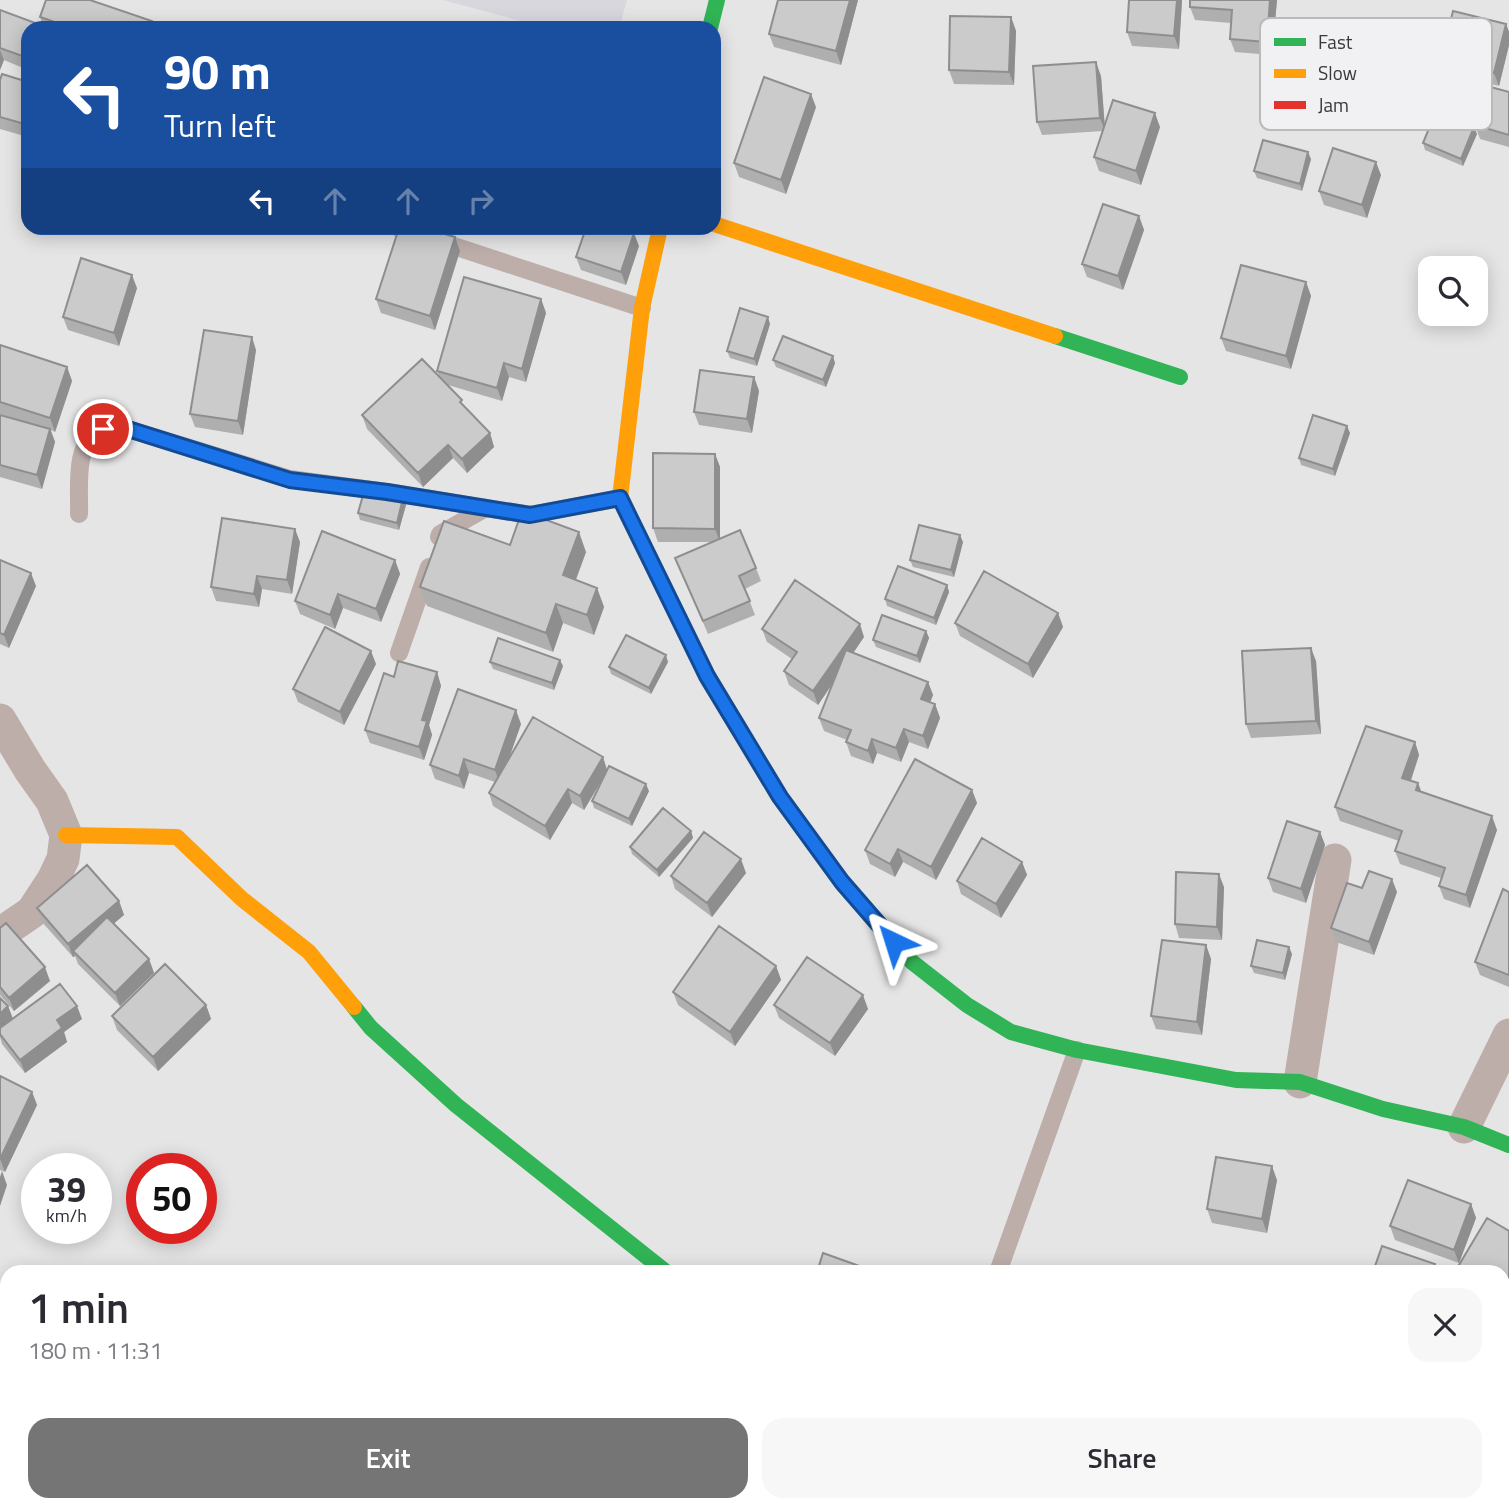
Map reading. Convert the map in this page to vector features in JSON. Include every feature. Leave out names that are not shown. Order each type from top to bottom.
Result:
[{"type":"main road","points":[[712,21],[717,0]]},
{"type":"main road","points":[[721,226],[1180,377]]},
{"type":"main road","points":[[658,235],[642,308],[620,498],[707,676],[780,797],[842,882],[912,962],[967,1005],[1010,1032],[1077,1050],[1236,1080],[1300,1082],[1383,1109],[1464,1127],[1509,1145]]},
{"type":"main road","points":[[65,835],[177,837],[242,899],[310,952],[371,1028],[456,1105],[657,1265]]},
{"type":"street","points":[[0,720],[52,801],[65,835],[63,859],[32,912],[0,933]]},
{"type":"street","points":[[1300,1082],[1335,860]]},
{"type":"street","points":[[1464,1127],[1509,1035]]},
{"type":"lane","points":[[420,235],[642,308]]},
{"type":"lane","points":[[79,514],[81,455],[88,440],[103,429],[128,429],[290,480],[530,515],[620,498]]},
{"type":"lane","points":[[400,653],[440,534],[486,508]]},
{"type":"lane","points":[[1000,1265],[1077,1050]]},
{"type":"shaded area","points":[[443,0],[627,0],[621,21],[521,21]]},
{"type":"building","points":[[46,0],[90,0],[152,21],[52,21],[40,17]]},
{"type":"building","points":[[778,0],[850,0],[836,51],[769,34]]},
{"type":"building","points":[[1129,0],[1177,0],[1174,36],[1127,32]]},
{"type":"building","points":[[1190,0],[1270,0],[1269,18],[1260,18],[1260,41],[1230,39],[1232,10],[1190,7]]},
{"type":"building","points":[[0,10],[30,21],[21,21],[21,56],[0,48]]},
{"type":"building","points":[[1453,11],[1482,18],[1451,18]]},
{"type":"building","points":[[950,16],[1011,17],[1009,72],[949,70]]},
{"type":"building","points":[[1492,21],[1506,24],[1492,73]]},
{"type":"building","points":[[1096,62],[1100,118],[1037,122],[1033,66]]},
{"type":"building","points":[[2,74],[21,80],[21,123],[0,117]]},
{"type":"building","points":[[764,77],[811,94],[781,180],[734,163]]},
{"type":"building","points":[[1492,87],[1509,92],[1509,135],[1492,130]]},
{"type":"building","points":[[1113,100],[1155,113],[1136,171],[1094,157]]},
{"type":"building","points":[[1428,130],[1473,130],[1461,159],[1423,143]]},
{"type":"building","points":[[1263,140],[1308,152],[1300,184],[1254,171]]},
{"type":"building","points":[[1333,148],[1376,162],[1362,205],[1319,191]]},
{"type":"building","points":[[1103,204],[1139,216],[1118,276],[1082,264]]},
{"type":"building","points":[[397,235],[455,237],[430,316],[376,299]]},
{"type":"building","points":[[584,235],[633,235],[621,272],[576,257]]},
{"type":"building","points":[[81,258],[132,275],[114,333],[63,317]]},
{"type":"building","points":[[1241,265],[1306,282],[1286,356],[1221,338]]},
{"type":"building","points":[[464,277],[541,299],[522,369],[504,363],[497,388],[437,371]]},
{"type":"building","points":[[740,308],[768,317],[754,359],[727,351]]},
{"type":"building","points":[[204,330],[252,337],[238,421],[190,414]]},
{"type":"building","points":[[783,336],[833,356],[823,380],[773,360]]},
{"type":"building","points":[[0,345],[67,367],[50,418],[0,402]]},
{"type":"building","points":[[422,359],[490,433],[462,459],[448,445],[418,473],[362,415]]},
{"type":"building","points":[[700,370],[754,377],[747,419],[694,412]]},
{"type":"building","points":[[0,415],[50,429],[37,475],[0,465]]},
{"type":"building","points":[[1313,415],[1347,426],[1333,469],[1299,458]]},
{"type":"building","points":[[653,453],[715,454],[715,529],[653,528]]},
{"type":"building","points":[[365,488],[403,498],[397,523],[358,513]]},
{"type":"building","points":[[522,511],[579,532],[563,575],[597,588],[587,615],[556,604],[546,633],[420,587],[444,521],[510,545]]},
{"type":"building","points":[[222,518],[295,529],[287,580],[257,576],[254,594],[211,587]]},
{"type":"building","points":[[919,525],[960,535],[951,570],[910,560]]},
{"type":"building","points":[[740,530],[756,568],[739,576],[750,601],[703,621],[675,558]]},
{"type":"building","points":[[322,531],[395,560],[376,609],[338,594],[330,615],[295,601]]},
{"type":"building","points":[[0,560],[31,573],[4,635],[0,633]]},
{"type":"building","points":[[898,566],[947,585],[934,618],[885,599]]},
{"type":"building","points":[[984,571],[1058,613],[1028,664],[955,623]]},
{"type":"building","points":[[795,580],[860,624],[813,691],[784,671],[797,652],[762,629]]},
{"type":"building","points":[[882,615],[926,631],[917,656],[873,640]]},
{"type":"building","points":[[325,627],[371,651],[340,712],[293,689]]},
{"type":"building","points":[[626,635],[666,655],[649,688],[609,667]]},
{"type":"building","points":[[498,638],[560,660],[552,683],[490,662]]},
{"type":"building","points":[[1311,648],[1316,721],[1246,724],[1242,651]]},
{"type":"building","points":[[846,650],[928,682],[921,699],[935,704],[923,736],[904,729],[896,748],[872,739],[868,751],[846,742],[851,730],[819,718]]},
{"type":"building","points":[[398,661],[437,672],[422,720],[427,721],[419,747],[365,730],[384,673],[394,677]]},
{"type":"building","points":[[458,689],[516,710],[495,770],[464,759],[459,776],[430,765]]},
{"type":"building","points":[[533,717],[603,757],[580,796],[568,789],[545,826],[489,793]]},
{"type":"building","points":[[1366,726],[1415,742],[1402,778],[1418,783],[1416,790],[1492,816],[1466,895],[1439,886],[1445,868],[1395,851],[1402,831],[1335,807]]},
{"type":"building","points":[[915,759],[972,790],[931,867],[898,849],[890,864],[865,850]]},
{"type":"building","points":[[609,766],[646,784],[629,819],[592,801]]},
{"type":"building","points":[[663,808],[691,831],[657,870],[630,847]]},
{"type":"building","points":[[1287,821],[1320,832],[1301,889],[1268,878]]},
{"type":"building","points":[[704,832],[741,859],[707,903],[671,876]]},
{"type":"building","points":[[982,838],[1022,862],[996,904],[957,881]]},
{"type":"building","points":[[87,865],[119,901],[68,944],[37,908]]},
{"type":"building","points":[[1369,871],[1392,879],[1369,942],[1331,928],[1347,883],[1362,888]]},
{"type":"building","points":[[1176,872],[1219,874],[1217,927],[1175,924]]},
{"type":"building","points":[[1503,889],[1509,892],[1509,975],[1475,962]]},
{"type":"building","points":[[107,917],[149,959],[115,993],[73,951]]},
{"type":"building","points":[[6,923],[45,967],[9,998],[0,987],[0,928]]},
{"type":"building","points":[[719,926],[776,966],[730,1032],[673,992]]},
{"type":"building","points":[[1162,940],[1206,945],[1197,1022],[1151,1016]]},
{"type":"building","points":[[1257,940],[1289,947],[1283,973],[1251,966]]},
{"type":"building","points":[[807,957],[863,995],[830,1043],[774,1005]]},
{"type":"building","points":[[165,964],[206,1005],[153,1057],[112,1016]]},
{"type":"building","points":[[60,984],[77,1006],[57,1020],[62,1028],[20,1060],[0,1034],[0,1028]]},
{"type":"building","points":[[0,998],[8,1006],[0,1014]]},
{"type":"building","points":[[0,1076],[32,1092],[0,1159]]},
{"type":"building","points":[[1216,1157],[1272,1166],[1262,1219],[1207,1209]]},
{"type":"building","points":[[1408,1180],[1471,1204],[1454,1250],[1390,1226]]},
{"type":"building","points":[[1487,1218],[1509,1231],[1509,1265],[1459,1265]]},
{"type":"building","points":[[1382,1246],[1435,1264],[1435,1265],[1375,1265]]},
{"type":"building","points":[[823,1253],[856,1265],[819,1265]]},
{"type":"traffic: fast","points":[[712,21],[717,0]]},
{"type":"traffic: fast","points":[[1055,336],[1180,377]]},
{"type":"traffic: fast","points":[[873,918],[912,962],[967,1005],[1011,1032],[1077,1050],[1236,1080],[1300,1082],[1383,1109],[1464,1127],[1509,1145]]},
{"type":"traffic: fast","points":[[354,1007],[371,1028],[456,1105],[657,1265]]},
{"type":"traffic: slow","points":[[721,226],[1055,336]]},
{"type":"traffic: slow","points":[[658,235],[642,308],[620,498],[707,676],[730,715]]},
{"type":"traffic: slow","points":[[66,835],[177,837],[242,899],[309,952],[354,1007]]},
{"type":"traffic: jam","points":[[730,715],[780,797],[842,882],[873,918]]},
{"type":"route","points":[[103,429],[128,429],[290,480],[387,492],[530,515],[620,498],[707,676],[780,797],[842,882],[894,942]]}]
